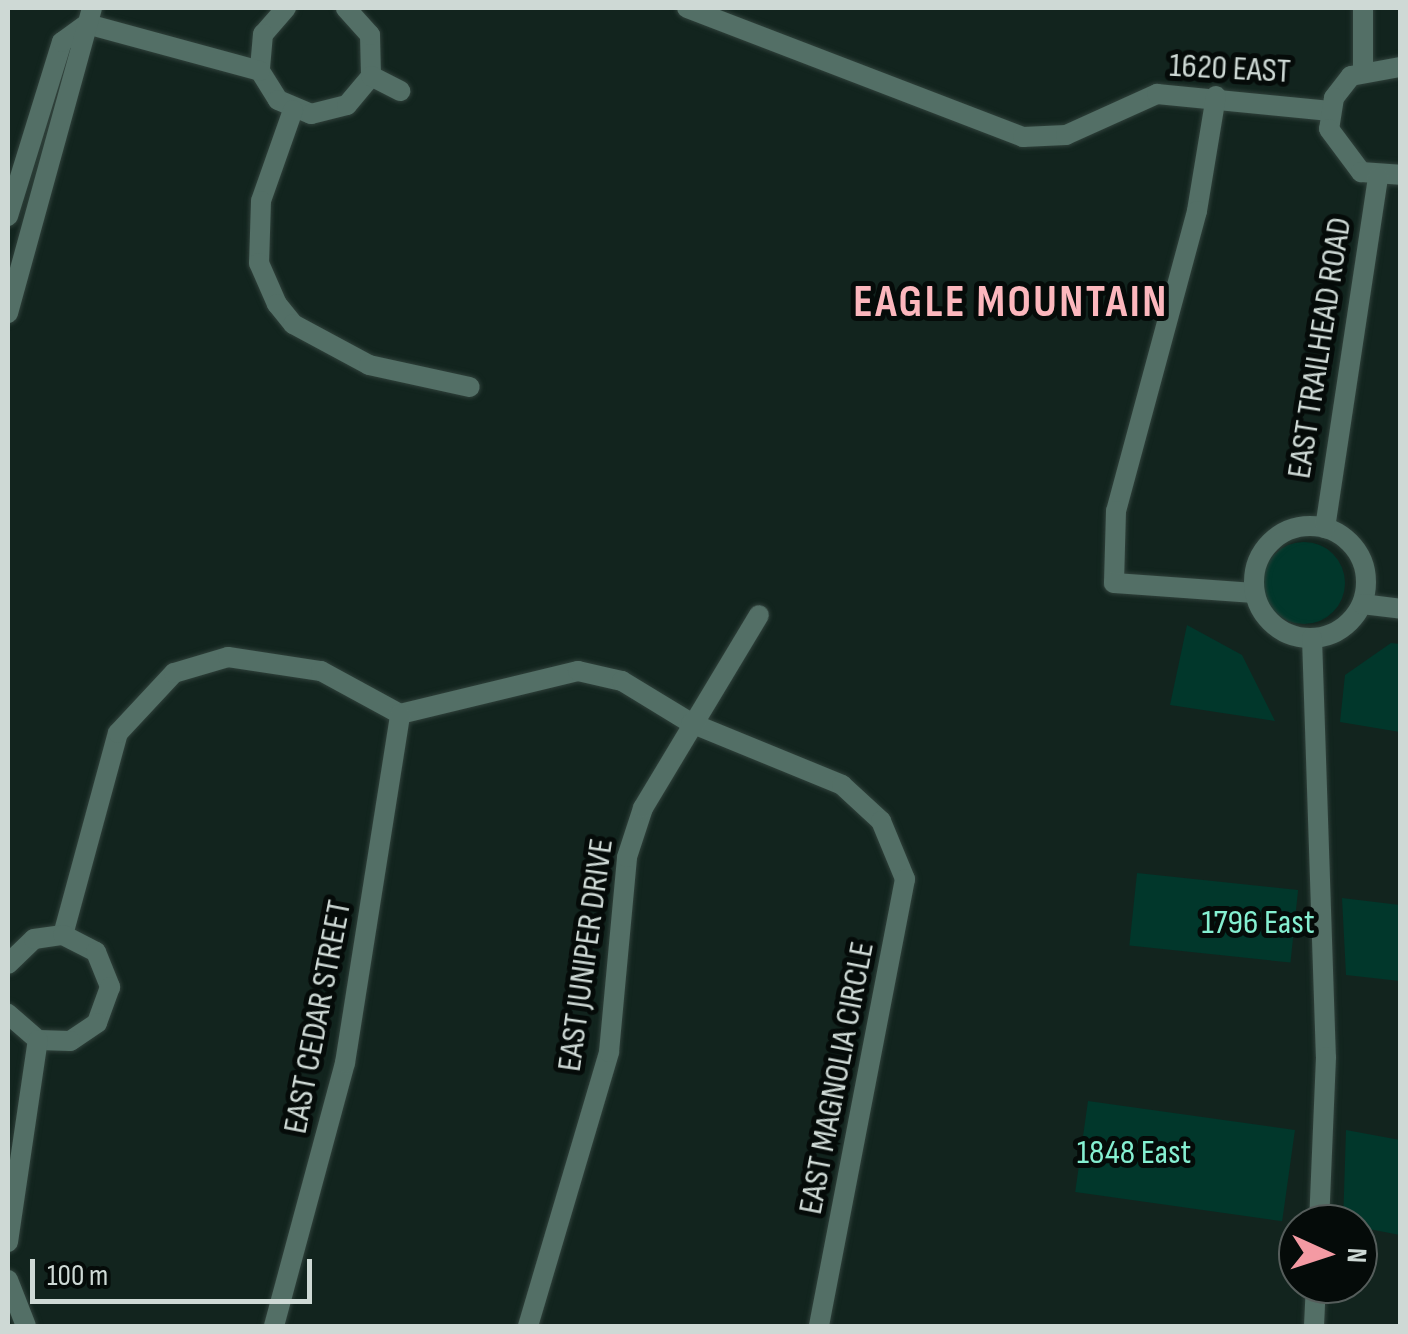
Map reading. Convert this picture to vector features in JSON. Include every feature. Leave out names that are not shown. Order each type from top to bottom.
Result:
[{"type":"street","points":[[260,71],[263,34],[286,8]]},
{"type":"street","points":[[293,110],[348,105],[371,76],[370,35],[346,8]]},
{"type":"street","name":"1620 EAST","points":[[688,8],[901,94],[1022,136],[1066,135],[1157,94],[1216,96],[1330,111]]},
{"type":"street","points":[[1363,8],[1363,69],[1330,111],[1335,147],[1378,177],[1400,175]]},
{"type":"street","points":[[90,16],[260,71],[293,110]]},
{"type":"street","points":[[8,216],[62,42],[90,16]]},
{"type":"street","points":[[8,313],[89,45],[90,16]]},
{"type":"street","points":[[1363,69],[1400,67]]},
{"type":"street","points":[[371,76],[400,91]]},
{"type":"street","points":[[1216,96],[1197,211],[1116,512],[1114,583],[1255,593]]},
{"type":"street","points":[[293,110],[261,201],[259,263],[293,324],[368,365],[470,387]]},
{"type":"street","name":"EAST TRAILHEAD ROAD","points":[[1325,528],[1378,177]]},
{"type":"street","points":[[1325,528],[1364,565],[1362,604],[1340,630],[1312,638],[1273,624],[1255,593],[1256,566],[1276,538],[1325,528]]},
{"type":"street","points":[[1362,604],[1400,609]]},
{"type":"street","name":"EAST JUNIPER DRIVE","points":[[528,1326],[609,1052],[627,857],[692,723],[759,616]]},
{"type":"street","points":[[1312,638],[1326,1057],[1320,1204]]},
{"type":"street","points":[[62,934],[118,733],[174,673],[228,657],[321,671],[400,714],[578,671],[622,681],[692,723]]},
{"type":"street","name":"EAST CEDAR STREET","points":[[274,1326],[349,1046],[400,714]]},
{"type":"street","name":"EAST MAGNOLIA CIRCLE","points":[[692,723],[825,778],[863,802],[893,843],[905,879],[902,918],[819,1326]]},
{"type":"street","points":[[8,1014],[38,1040],[85,1034],[106,1008],[96,952],[62,934],[11,952]]},
{"type":"street","points":[[8,1242],[38,1040]]},
{"type":"street","points":[[8,1280],[26,1326]]},
{"type":"green space","points":[[1304,542],[1320,545],[1333,554],[1342,567],[1342,599],[1333,612],[1320,621],[1304,624],[1288,621],[1275,612],[1266,599],[1263,583],[1266,567],[1275,554],[1288,545]]},
{"type":"green space","points":[[1187,625],[1242,655],[1275,721],[1170,705]]},
{"type":"green space","points":[[1391,643],[1400,644],[1400,732],[1340,722],[1345,675]]},
{"type":"green space","name":"1796 East","points":[[1137,873],[1298,890],[1290,963],[1129,946]]},
{"type":"green space","points":[[1342,898],[1400,905],[1400,981],[1346,975]]},
{"type":"green space","name":"1848 East","points":[[1088,1101],[1295,1130],[1285,1204],[1278,1204],[1278,1221],[1075,1192]]},
{"type":"green space","points":[[1346,1130],[1400,1140],[1400,1235],[1378,1231],[1378,1204],[1344,1204]]},
{"type":"district","name":"EAGLE MOUNTAIN","points":[[1011,303]]}]
